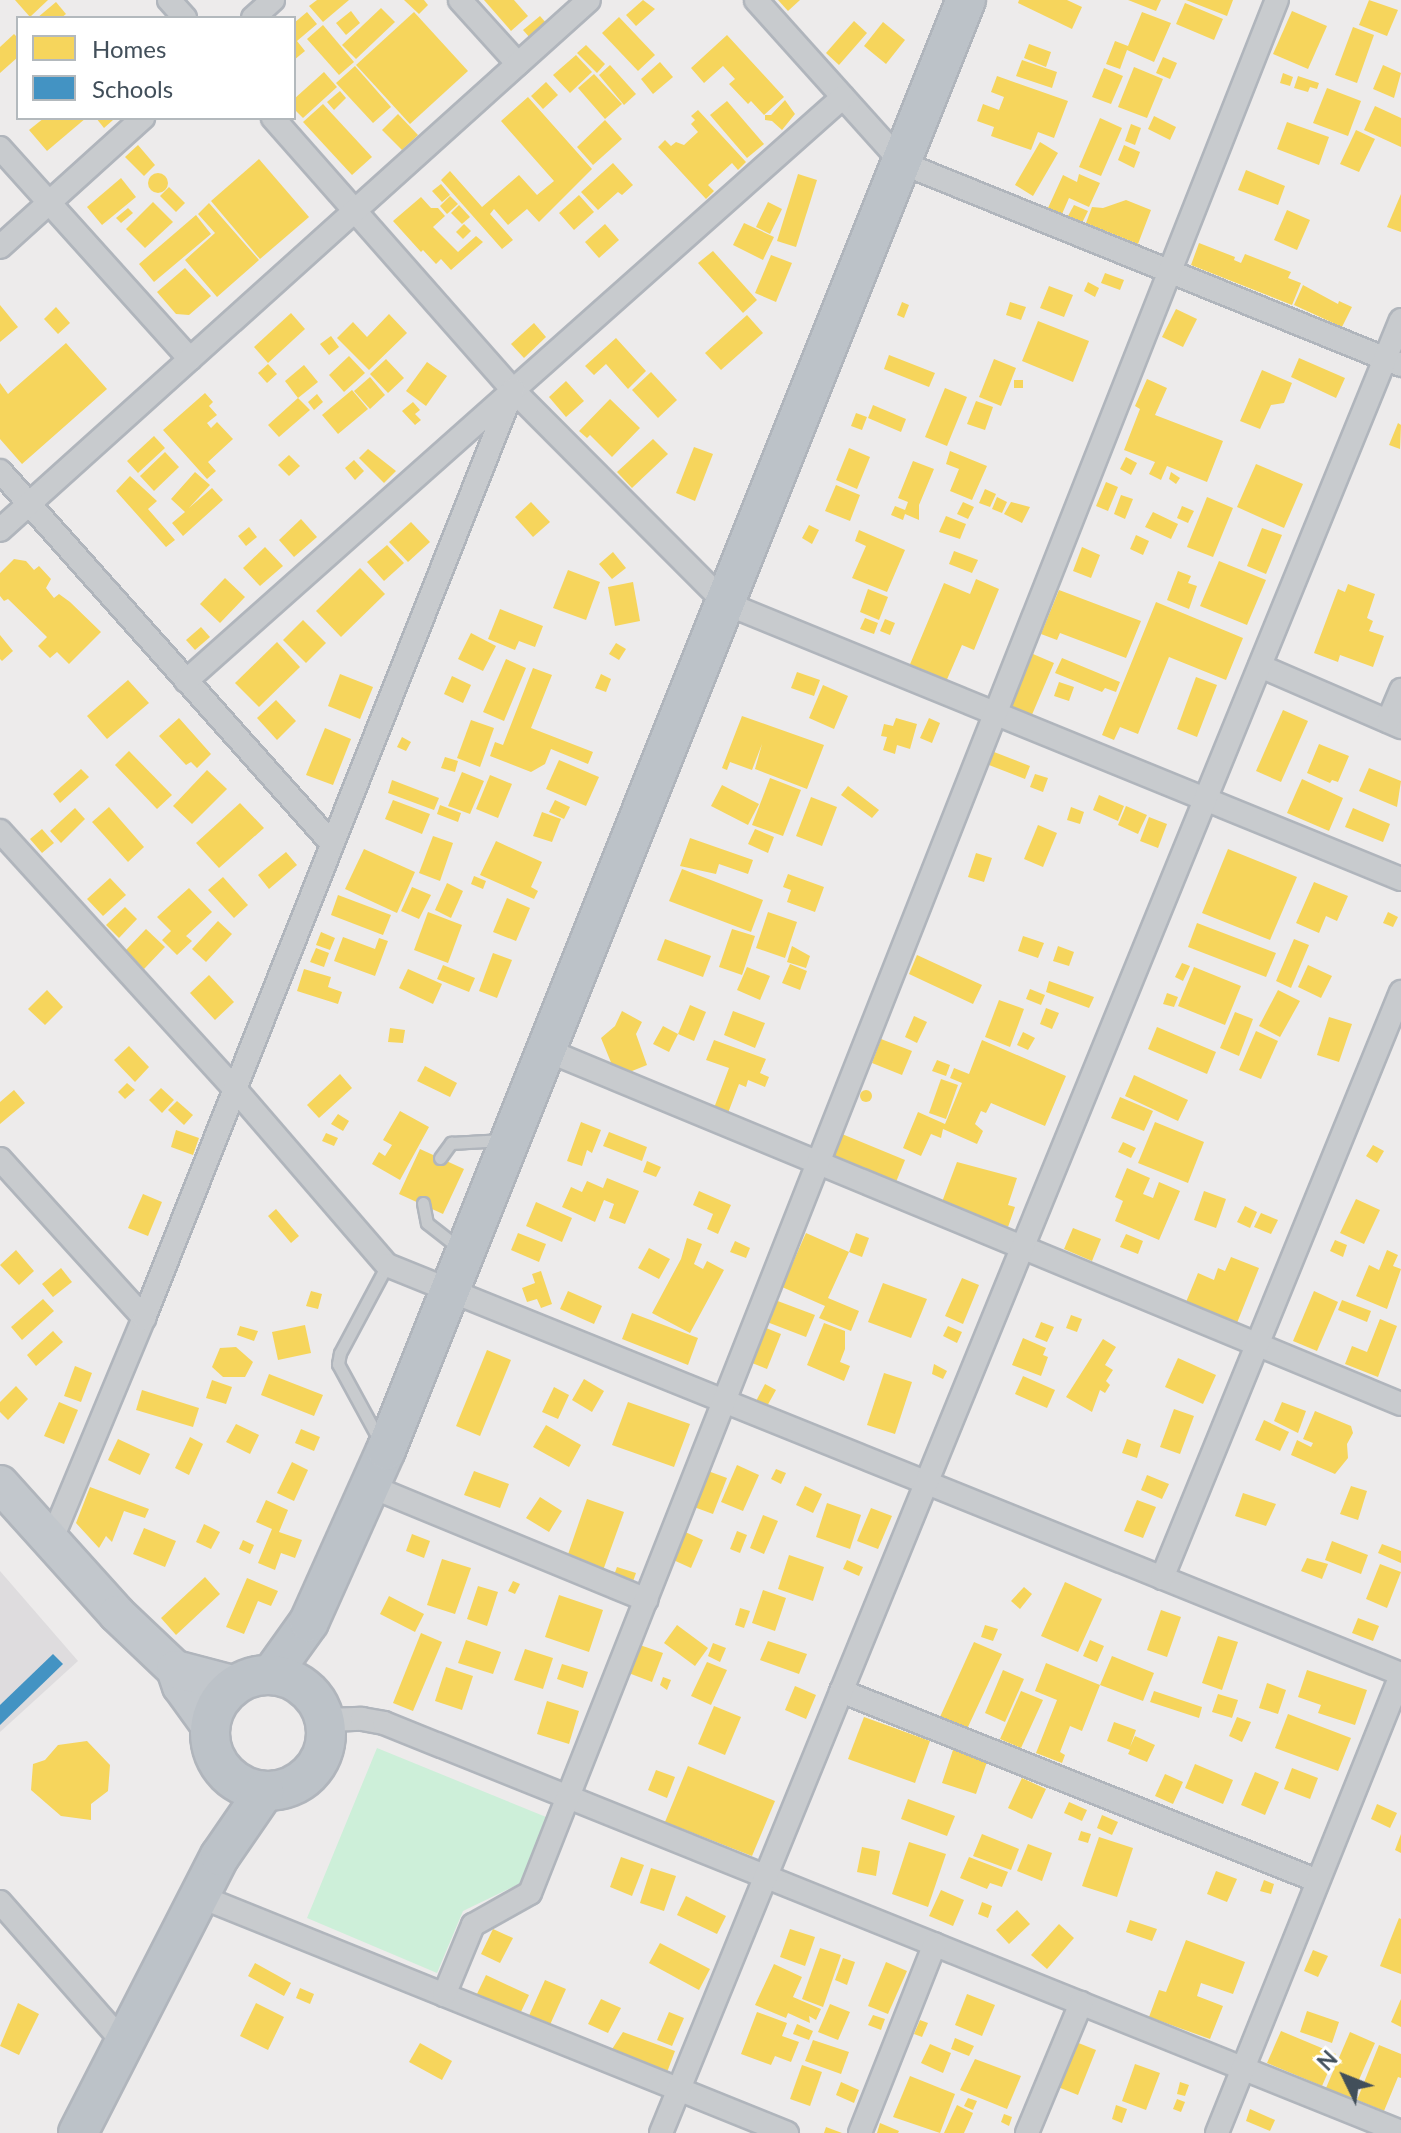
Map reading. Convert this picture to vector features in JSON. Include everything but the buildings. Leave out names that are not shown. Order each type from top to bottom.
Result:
[{"type":"highway","points":[[220,1856],[219,1765],[211,1746],[210,1726],[215,1710],[271,1683],[312,1643],[309,1622],[386,1450],[966,0]]},
{"type":"highway","points":[[219,1765],[246,1788],[264,1792],[283,1790],[313,1770],[324,1746],[325,1720],[317,1702],[271,1683]]},
{"type":"highway","points":[[78,2133],[220,1856],[264,1792]]},
{"type":"main road","points":[[0,1484],[117,1614],[175,1669],[181,1686],[210,1726]]},
{"type":"main road","points":[[175,1669],[271,1683]]},
{"type":"street","points":[[169,0],[183,16]]},
{"type":"street","points":[[255,16],[273,0]]},
{"type":"street","points":[[460,0],[518,64]]},
{"type":"street","points":[[0,530],[589,0]]},
{"type":"street","points":[[756,0],[902,163],[1393,362]]},
{"type":"street","points":[[444,1995],[473,1925],[530,1893],[1277,0]]},
{"type":"street","points":[[186,681],[843,97]]},
{"type":"street","points":[[0,247],[141,120]]},
{"type":"street","points":[[275,120],[513,390],[725,603],[1401,879]]},
{"type":"street","points":[[0,148],[190,359]]},
{"type":"street","points":[[661,2133],[1205,799],[1393,362],[1401,320]]},
{"type":"street","points":[[51,1541],[144,1318],[513,390]]},
{"type":"street","points":[[0,471],[332,844]]},
{"type":"street","points":[[1260,666],[1394,724],[1401,690]]},
{"type":"street","points":[[0,831],[235,1089],[387,1265],[1401,1675],[1217,2133]]},
{"type":"street","points":[[1162,1578],[1401,992]]},
{"type":"street","points":[[546,1050],[1401,1404]]},
{"type":"street","points":[[0,1159],[144,1318]]},
{"type":"street","points":[[370,1486],[646,1600]]},
{"type":"street","points":[[841,1691],[1318,1881]]},
{"type":"street","points":[[325,1720],[362,1719],[384,1723],[1401,2132]]},
{"type":"street","points":[[199,1896],[787,2133]]},
{"type":"street","points":[[0,1902],[124,2043]]},
{"type":"street","points":[[860,2133],[935,1944]]},
{"type":"street","points":[[1027,2133],[1081,2003]]},
{"type":"lane","points":[[440,1158],[451,1143],[510,1139]]},
{"type":"lane","points":[[423,1203],[427,1223],[465,1253]]},
{"type":"lane","points":[[386,1450],[338,1364],[340,1353],[387,1265]]},
{"type":"shaded area","points":[[0,1571],[78,1661],[0,1732]]},
{"type":"green space","points":[[377,1748],[551,1819],[523,1882],[463,1911],[437,1973],[307,1918]]}]
